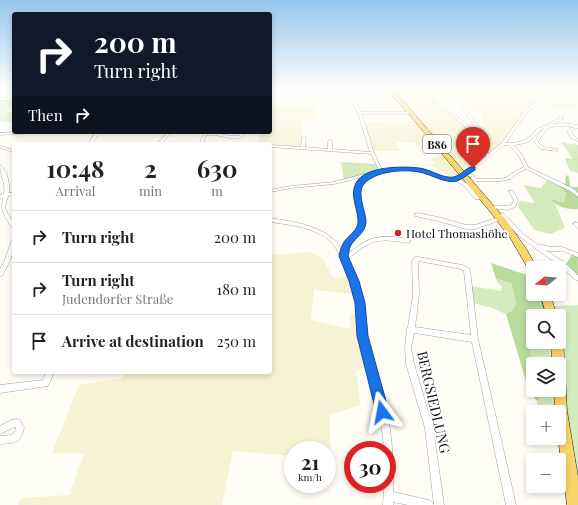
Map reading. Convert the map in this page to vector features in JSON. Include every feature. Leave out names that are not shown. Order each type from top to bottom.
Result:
[{"type":"main road","name":"B86","points":[[410,113],[482,198],[492,207],[499,219],[520,246],[528,261]]},
{"type":"main road","points":[[560,397],[575,505]]},
{"type":"street","points":[[381,171],[372,153],[360,113],[410,113]]},
{"type":"street","points":[[449,113],[480,141]]},
{"type":"street","points":[[464,176],[503,144],[526,113]]},
{"type":"street","points":[[468,114],[478,128],[483,150],[488,155]]},
{"type":"street","points":[[503,144],[522,143],[539,130],[562,118]]},
{"type":"street","points":[[556,150],[542,148],[537,144],[539,135],[546,127],[561,125],[578,126]]},
{"type":"street","points":[[578,126],[569,131],[572,137],[578,140]]},
{"type":"street","points":[[0,134],[12,133]]},
{"type":"street","points":[[161,142],[168,134]]},
{"type":"street","points":[[218,134],[222,137],[240,137],[241,134]]},
{"type":"street","points":[[303,148],[304,137]]},
{"type":"street","points":[[330,141],[330,150]]},
{"type":"street","points":[[510,144],[519,151],[523,157],[526,168]]},
{"type":"street","points":[[272,146],[372,153]]},
{"type":"street","points":[[0,147],[12,150]]},
{"type":"street","points":[[0,166],[5,175],[6,195],[3,206],[5,213],[12,224]]},
{"type":"street","points":[[272,191],[291,187],[334,183],[381,171],[418,170],[444,178],[464,176],[476,180],[508,178],[518,170],[526,168],[572,190],[578,195]]},
{"type":"street","points":[[344,258],[347,243],[359,231],[362,223],[358,202],[358,190],[360,183],[373,173]]},
{"type":"street","points":[[464,176],[470,179],[477,186]]},
{"type":"street","points":[[492,207],[507,208],[513,206],[516,200],[511,192]]},
{"type":"street","points":[[0,197],[12,194]]},
{"type":"street","points":[[492,207],[521,235],[563,265],[578,278]]},
{"type":"street","points":[[417,215],[466,227],[475,227],[499,219]]},
{"type":"street","points":[[272,220],[294,223],[322,234],[335,243],[344,258],[354,281],[360,303],[363,336],[387,435],[388,500],[429,505]]},
{"type":"street","points":[[344,258],[366,242],[384,237],[408,241]]},
{"type":"street","points":[[531,242],[544,248],[562,249],[578,255]]},
{"type":"street","points":[[0,274],[7,262],[12,248]]},
{"type":"street","name":"BERGSIEDLUNG","points":[[440,505],[429,428],[410,364],[408,348],[416,295],[415,260],[418,259],[462,267],[467,270],[475,339],[511,505]]},
{"type":"street","name":"BERGSIEDLUNG","points":[[410,329],[475,339]]},
{"type":"street","points":[[0,389],[45,383],[49,374]]},
{"type":"street","points":[[0,430],[11,424],[17,423],[20,427],[19,433],[14,439],[0,440]]},
{"type":"shaded area","points":[[272,113],[316,113],[316,118],[303,119],[301,147],[272,145],[272,142],[258,142],[260,134],[272,134]]},
{"type":"shaded area","points":[[411,113],[450,113],[477,136],[479,136],[477,129],[482,127],[481,113],[524,113],[517,124],[500,144],[466,171],[454,161]]},
{"type":"shaded area","points":[[414,121],[440,151],[458,175],[445,174],[435,167],[432,167],[431,165],[434,163],[431,158],[437,156],[429,148],[421,148],[418,143],[398,142],[396,143],[400,151],[373,151],[362,122]]},
{"type":"shaded area","points":[[310,252],[322,258],[334,279],[348,276],[354,294],[314,290],[311,320],[349,329],[350,313],[358,316],[360,342],[368,366],[357,370],[360,405],[329,415],[330,441],[284,441],[284,455],[233,451],[222,505],[18,505],[21,498],[69,495],[84,454],[52,453],[79,385],[122,378],[124,374],[272,374],[272,255]]},
{"type":"green space","points":[[0,113],[12,113],[12,122],[0,121]]},
{"type":"green space","points":[[561,142],[578,145],[578,173],[570,171],[565,158],[573,159]]},
{"type":"green space","points":[[341,162],[375,164],[378,172],[344,181]]},
{"type":"green space","points":[[566,175],[569,177],[570,187],[578,187],[578,209],[563,208],[551,200],[564,203],[566,193],[557,185],[558,183],[565,184]]},
{"type":"green space","points":[[547,180],[557,185],[566,193],[564,203],[550,199],[556,206],[565,228],[550,234],[534,230],[518,206],[519,201],[535,203],[523,185],[541,188]]},
{"type":"green space","points":[[572,255],[578,257],[578,276],[566,264]]},
{"type":"green space","points":[[491,263],[526,275],[526,301],[542,301],[544,309],[526,309],[526,349],[530,349],[532,357],[526,357],[526,381],[506,314],[513,310],[516,303],[511,283],[496,279]]},
{"type":"green space","points":[[496,279],[511,283],[516,303],[513,310],[506,314],[489,307],[473,303],[471,286],[501,291],[502,287]]},
{"type":"green space","points":[[578,305],[578,484],[566,412],[566,357],[562,357],[561,349],[566,349],[566,309],[556,309],[555,306]]},
{"type":"green space","points":[[530,349],[550,349],[551,357],[532,357]]},
{"type":"green space","points":[[534,397],[540,397],[537,401]]},
{"type":"green space","points":[[540,397],[554,397],[554,405],[537,405],[537,401]]},
{"type":"place","name":"Hotel Thomashöhe","points":[[398,233]]},
{"type":"route","points":[[382,412],[363,336],[360,303],[354,281],[343,256],[347,243],[359,231],[362,223],[358,202],[358,190],[360,183],[373,173],[381,171],[400,169],[418,170],[444,178],[456,179],[473,168]]}]
